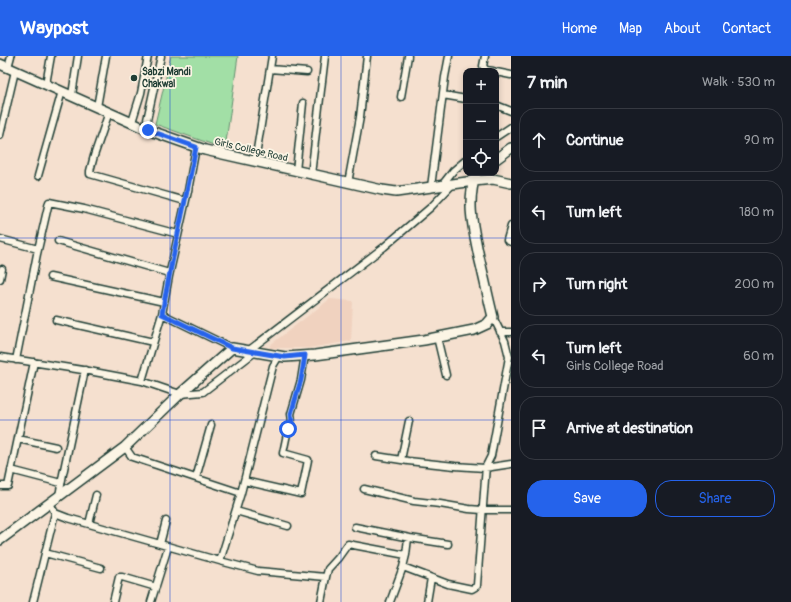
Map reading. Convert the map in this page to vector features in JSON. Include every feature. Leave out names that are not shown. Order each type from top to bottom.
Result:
[{"type":"street","points":[[0,135],[8,67],[11,56]]},
{"type":"street","points":[[46,84],[51,56]]},
{"type":"street","points":[[72,95],[78,56]]},
{"type":"street","points":[[97,107],[106,56]]},
{"type":"street","points":[[132,122],[141,93],[148,56]]},
{"type":"street","points":[[146,129],[161,56]]},
{"type":"street","points":[[255,162],[272,56]]},
{"type":"street","points":[[311,175],[325,56]]},
{"type":"street","points":[[348,183],[360,117],[367,56]]},
{"type":"street","points":[[401,97],[408,56]]},
{"type":"street","points":[[431,187],[449,56]]},
{"type":"street","points":[[484,68],[483,66],[485,56]]},
{"type":"street","name":"Girls College Road","points":[[8,67],[146,129],[196,147],[311,175],[396,192],[453,184],[475,177],[511,183]]},
{"type":"street","points":[[270,69],[306,72]]},
{"type":"street","points":[[499,73],[511,75]]},
{"type":"street","points":[[38,176],[62,91]]},
{"type":"street","points":[[443,95],[463,98]]},
{"type":"street","points":[[296,171],[304,103]]},
{"type":"street","points":[[499,106],[511,111]]},
{"type":"street","points":[[109,112],[94,156],[90,174],[185,201]]},
{"type":"street","points":[[499,135],[511,127]]},
{"type":"street","points":[[142,381],[162,314],[169,273],[196,147]]},
{"type":"street","points":[[499,157],[511,148]]},
{"type":"street","points":[[442,186],[463,163]]},
{"type":"street","points":[[403,567],[448,584],[472,589],[477,586],[486,468],[491,456],[509,372],[509,357],[505,341],[493,317],[471,220],[471,197],[475,177]]},
{"type":"street","points":[[0,357],[85,370],[142,381],[180,394],[203,392],[252,351],[384,247],[431,207],[453,184]]},
{"type":"street","points":[[16,360],[49,202],[84,209],[178,234]]},
{"type":"street","points":[[511,226],[507,240],[511,242]]},
{"type":"street","points":[[0,239],[38,249]]},
{"type":"street","points":[[58,241],[169,273]]},
{"type":"street","points":[[0,279],[2,269]]},
{"type":"street","points":[[50,277],[164,302]]},
{"type":"street","points":[[162,314],[232,348],[285,357],[437,337],[474,330],[487,324],[493,317]]},
{"type":"street","points":[[56,320],[153,342]]},
{"type":"street","points":[[500,332],[511,332]]},
{"type":"street","points":[[437,337],[446,375]]},
{"type":"street","points":[[0,540],[125,446],[232,348]]},
{"type":"street","points":[[244,481],[302,494],[308,460],[283,453],[292,418],[291,414],[301,380],[305,355]]},
{"type":"street","points":[[220,561],[236,511],[273,366],[279,356]]},
{"type":"street","points":[[0,486],[8,486],[34,362]]},
{"type":"street","points":[[59,496],[85,370]]},
{"type":"street","points":[[401,460],[409,421]]},
{"type":"street","points":[[196,478],[211,425]]},
{"type":"street","points":[[18,439],[56,447]]},
{"type":"street","points":[[125,446],[132,457],[241,492]]},
{"type":"street","points":[[376,456],[441,465],[486,468],[511,464]]},
{"type":"street","points":[[11,470],[61,483]]},
{"type":"street","points":[[364,489],[414,501],[482,510],[511,510]]},
{"type":"street","points":[[89,524],[96,495]]},
{"type":"street","points":[[33,602],[54,513],[50,502]]},
{"type":"street","points":[[236,511],[288,526]]},
{"type":"street","points":[[54,513],[168,547],[258,571],[326,577]]},
{"type":"street","points":[[160,544],[166,521]]},
{"type":"street","points":[[355,527],[408,538],[448,544]]},
{"type":"street","points":[[390,602],[403,567],[408,538]]},
{"type":"street","points":[[321,602],[328,569],[348,544],[406,555]]},
{"type":"street","points":[[151,602],[168,547]]},
{"type":"street","points":[[45,553],[100,568]]},
{"type":"street","points":[[113,602],[120,577],[156,587]]},
{"type":"street","points":[[427,602],[431,578]]},
{"type":"shaded area","points":[[330,299],[353,301],[351,341],[309,348],[270,348],[270,345]]},
{"type":"green space","points":[[171,56],[238,56],[225,149],[155,124]]},
{"type":"place","name":"Sabzi Mandi Chakwal","points":[[134,78]]},
{"type":"route","points":[[148,130],[196,147],[188,191],[169,273],[162,314],[232,348],[285,357],[305,355],[301,380],[291,414],[292,418],[290,427],[288,429]]}]
